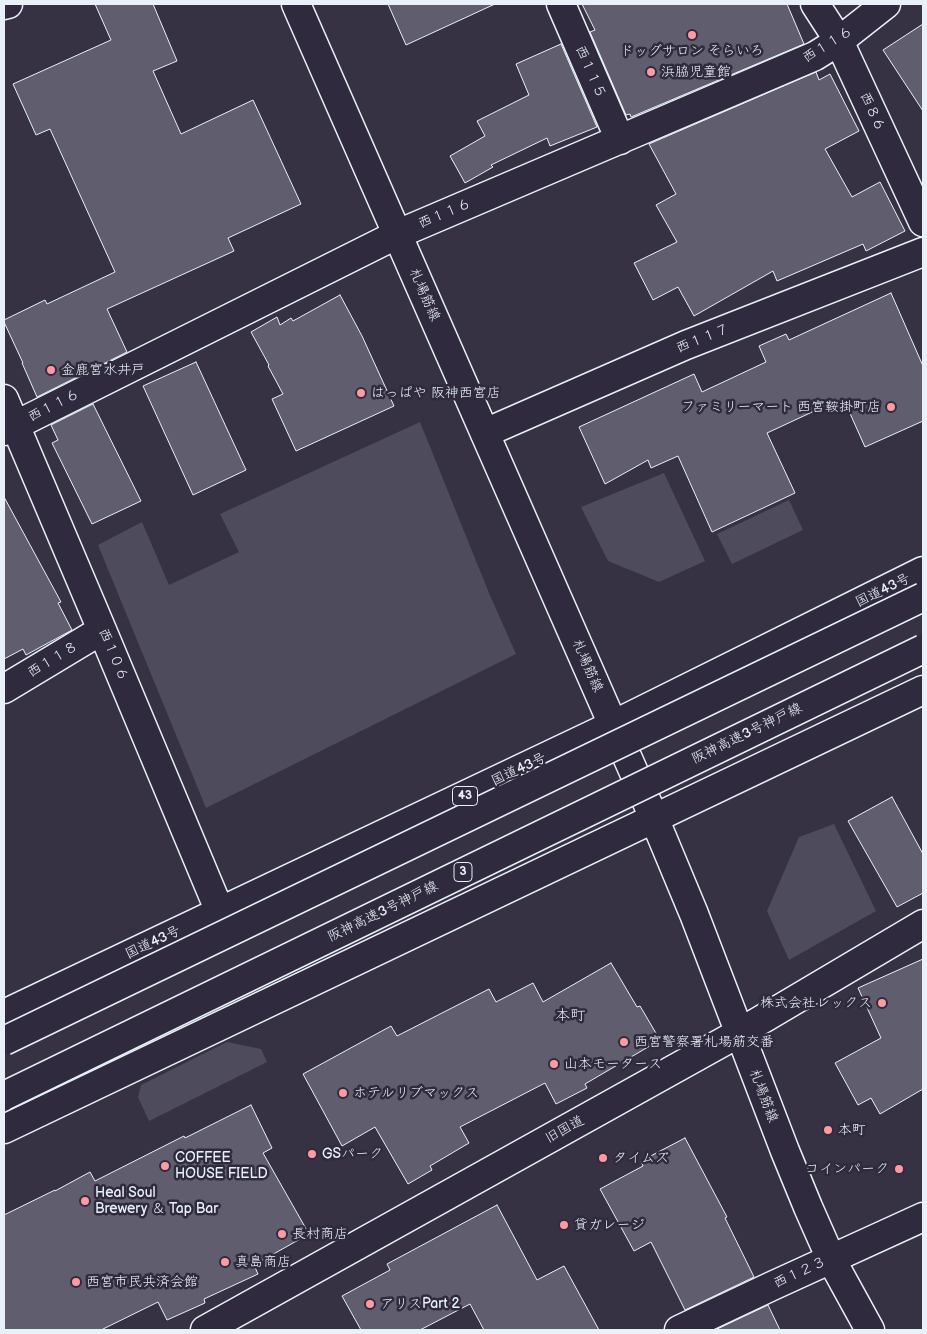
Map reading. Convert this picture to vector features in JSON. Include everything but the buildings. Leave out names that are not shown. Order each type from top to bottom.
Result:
[{"type":"main road","points":[[4,5],[8,4]]},
{"type":"main road","name":"札場筋線","points":[[296,4],[654,818],[694,914],[785,1151],[831,1259],[870,1330]]},
{"type":"main road","name":"西１１５","points":[[560,4],[620,140]]},
{"type":"main road","name":"西８６","points":[[815,4],[839,41],[923,222]]},
{"type":"main road","name":"西１１６","points":[[9,429],[398,234],[815,56],[839,41],[886,4]]},
{"type":"main road","name":"西１１７","points":[[485,432],[686,345],[923,252]]},
{"type":"main road","name":"西１０６","points":[[4,399],[9,429],[102,630],[220,912]]},
{"type":"main road","name":"国道43号","points":[[4,1014],[613,725],[923,571]]},
{"type":"main road","points":[[4,1041],[923,597]]},
{"type":"main road","name":"西１１８","points":[[4,689],[102,630]]},
{"type":"main road","name":"阪神高速3号神戸線","points":[[4,1096],[923,649]]},
{"type":"main road","points":[[4,1129],[923,690]]},
{"type":"main road","name":"旧国道","points":[[205,1330],[739,1033],[923,924]]},
{"type":"main road","name":"西１２３","points":[[678,1330],[923,1217]]},
{"type":"shaded area","points":[[420,422],[489,593],[516,654],[206,808],[98,545],[142,522],[169,585],[239,552],[220,514]]},
{"type":"shaded area","points":[[664,473],[705,561],[659,582],[608,561],[581,507]]},
{"type":"shaded area","points":[[789,500],[803,530],[732,564],[717,534]]},
{"type":"shaded area","points":[[834,824],[876,911],[789,960],[767,911],[799,837]]},
{"type":"shaded area","points":[[227,1042],[261,1049],[267,1062],[149,1121],[138,1097],[141,1085]]},
{"type":"place","name":"ドッグサロン そらいろ","points":[[692,35]]},
{"type":"place","name":"浜脇児童館","points":[[651,72]]},
{"type":"place","name":"金鹿宮水井戸","points":[[51,370]]},
{"type":"place","name":"はっぱや 阪神西宮店","points":[[361,393]]},
{"type":"place","name":"ファミリーマート 西宮鞍掛町店","points":[[891,407]]},
{"type":"place","name":"株式会社レックス","points":[[882,1003]]},
{"type":"place","name":"西宮警察署札場筋交番","points":[[624,1042]]},
{"type":"place","name":"山本モータース","points":[[554,1064]]},
{"type":"place","name":"ホテルリブマックス","points":[[343,1093]]},
{"type":"place","name":"本町","points":[[828,1130]]},
{"type":"place","name":"GSパーク","points":[[312,1154]]},
{"type":"place","name":"タイムズ","points":[[603,1158]]},
{"type":"place","name":"COFFEE HOUSE FIELD","points":[[165,1166]]},
{"type":"place","name":"コインパーク","points":[[899,1169]]},
{"type":"place","name":"Heal Soul Brewery ＆ Tap Bar","points":[[85,1201]]},
{"type":"place","name":"貸ガレージ","points":[[564,1225]]},
{"type":"place","name":"長村商店","points":[[282,1234]]},
{"type":"place","name":"真島商店","points":[[225,1262]]},
{"type":"place","name":"西宮市民共済会館","points":[[76,1282]]},
{"type":"place","name":"アリスPart 2","points":[[370,1304]]},
{"type":"district","name":"本町","points":[[570,1016]]}]
